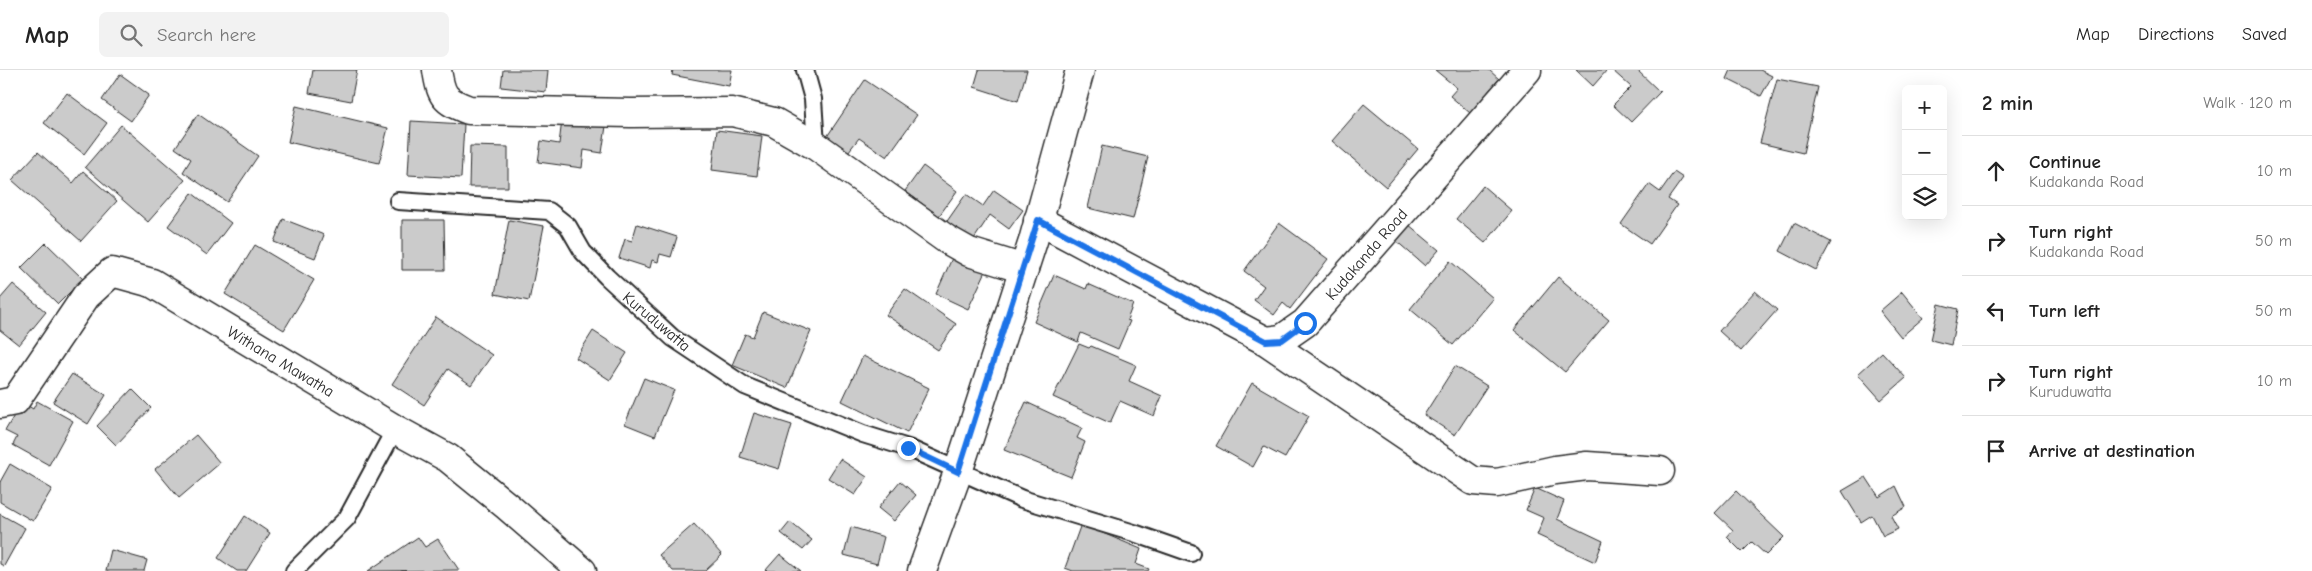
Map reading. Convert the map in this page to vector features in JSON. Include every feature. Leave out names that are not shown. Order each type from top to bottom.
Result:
[{"type":"street","points":[[437,70],[440,90],[452,104],[469,110],[631,114],[732,112],[774,122],[816,146],[946,239],[969,252],[1024,269]]},
{"type":"street","points":[[922,571],[1024,269],[1080,70]]},
{"type":"street","name":"Kudakanda Road","points":[[1266,341],[1282,340],[1305,323],[1528,70]]},
{"type":"street","points":[[1038,220],[1266,341],[1473,481],[1497,483],[1555,470],[1587,466],[1660,471]]},
{"type":"street","name":"Withana Mawatha","points":[[0,404],[15,400],[86,296],[112,272],[152,283],[395,429],[448,458],[582,571]]},
{"type":"lane","points":[[805,70],[813,99],[816,146]]},
{"type":"lane","name":"Kuruduwatta","points":[[398,201],[548,211],[568,226],[583,252],[607,277],[673,338],[745,386],[863,434],[908,448],[1022,499],[1134,533],[1191,554]]},
{"type":"lane","points":[[294,571],[347,518],[395,429]]},
{"type":"building","points":[[313,70],[357,70],[351,101],[309,93]]},
{"type":"building","points":[[503,70],[548,70],[546,92],[501,87]]},
{"type":"building","points":[[673,70],[732,70],[729,86],[672,75]]},
{"type":"building","points":[[979,70],[1027,70],[1018,101],[974,87]]},
{"type":"building","points":[[1435,70],[1489,70],[1499,79],[1470,113],[1450,96],[1457,88]]},
{"type":"building","points":[[1576,70],[1607,70],[1593,86]]},
{"type":"building","points":[[1612,70],[1637,70],[1660,92],[1631,122],[1613,105],[1631,87]]},
{"type":"building","points":[[1731,70],[1760,70],[1772,76],[1761,96],[1727,79]]},
{"type":"building","points":[[120,74],[149,95],[131,121],[102,100]]},
{"type":"building","points":[[1777,79],[1818,87],[1803,153],[1760,143]]},
{"type":"building","points":[[865,80],[917,115],[887,157],[859,138],[845,156],[824,141]]},
{"type":"building","points":[[67,93],[107,123],[84,154],[44,123]]},
{"type":"building","points":[[1364,104],[1418,149],[1386,187],[1332,141]]},
{"type":"building","points":[[296,106],[388,128],[379,163],[288,142]]},
{"type":"building","points":[[198,114],[258,156],[227,202],[183,172],[191,159],[175,148]]},
{"type":"building","points":[[562,120],[606,126],[602,153],[584,150],[582,168],[538,162],[541,141],[559,144]]},
{"type":"building","points":[[411,121],[464,124],[461,178],[408,175]]},
{"type":"building","points":[[121,125],[185,180],[148,222],[85,167]]},
{"type":"building","points":[[717,130],[762,136],[757,176],[712,170]]},
{"type":"building","points":[[470,146],[508,147],[508,187],[469,187]]},
{"type":"building","points":[[1102,146],[1148,157],[1133,219],[1088,208]]},
{"type":"building","points":[[38,152],[73,183],[83,171],[117,201],[81,241],[12,180]]},
{"type":"building","points":[[923,166],[957,191],[939,216],[905,191]]},
{"type":"building","points":[[1674,172],[1683,178],[1668,199],[1677,205],[1650,244],[1621,224],[1649,184],[1660,192]]},
{"type":"building","points":[[1483,186],[1512,211],[1485,243],[1456,219]]},
{"type":"building","points":[[994,190],[1023,210],[1009,229],[990,215],[970,245],[943,227],[966,194],[983,206]]},
{"type":"building","points":[[192,193],[231,223],[207,255],[168,226]]},
{"type":"building","points":[[283,219],[324,235],[315,258],[274,242]]},
{"type":"building","points":[[402,220],[444,220],[445,270],[402,270]]},
{"type":"building","points":[[509,220],[544,226],[529,301],[495,294]]},
{"type":"building","points":[[1279,223],[1328,259],[1290,309],[1283,303],[1274,315],[1254,300],[1264,286],[1244,271]]},
{"type":"building","points":[[1794,223],[1831,242],[1816,270],[1780,251]]},
{"type":"building","points":[[637,224],[677,237],[671,257],[660,254],[658,262],[652,260],[650,268],[619,258],[625,239],[632,241]]},
{"type":"building","points":[[1408,224],[1439,250],[1425,266],[1394,239]]},
{"type":"building","points":[[46,243],[83,279],[58,304],[21,268]]},
{"type":"building","points":[[255,245],[314,280],[284,330],[225,294]]},
{"type":"building","points":[[953,256],[986,271],[968,309],[936,294]]},
{"type":"building","points":[[1450,261],[1493,298],[1453,345],[1410,309]]},
{"type":"building","points":[[1054,275],[1086,289],[1088,284],[1133,304],[1127,320],[1130,321],[1118,349],[1081,333],[1078,342],[1034,322]]},
{"type":"building","points":[[1558,277],[1609,320],[1565,372],[1514,330]]},
{"type":"building","points":[[13,284],[46,312],[19,345],[0,330],[0,299]]},
{"type":"building","points":[[905,289],[956,324],[938,350],[886,315]]},
{"type":"building","points":[[1755,291],[1777,310],[1741,351],[1719,331]]},
{"type":"building","points":[[1902,292],[1923,318],[1901,337],[1880,311]]},
{"type":"building","points":[[1939,304],[1958,309],[1951,345],[1931,340]]},
{"type":"building","points":[[763,312],[811,331],[787,388],[732,365],[745,334],[753,337]]},
{"type":"building","points":[[436,317],[492,355],[471,385],[448,369],[424,405],[392,384]]},
{"type":"building","points":[[593,331],[627,353],[610,380],[576,358]]},
{"type":"building","points":[[1079,344],[1089,348],[1091,346],[1136,365],[1129,381],[1162,396],[1154,416],[1120,401],[1110,423],[1053,397]]},
{"type":"building","points":[[1882,352],[1906,378],[1881,400],[1858,374]]},
{"type":"building","points":[[863,356],[929,388],[907,433],[842,401]]},
{"type":"building","points":[[1455,366],[1487,386],[1455,435],[1424,415]]},
{"type":"building","points":[[72,374],[106,395],[88,424],[53,402]]},
{"type":"building","points":[[644,378],[674,390],[655,436],[625,424]]},
{"type":"building","points":[[1252,383],[1309,416],[1285,458],[1264,447],[1253,467],[1216,446]]},
{"type":"building","points":[[132,389],[151,408],[116,445],[97,426]]},
{"type":"building","points":[[37,401],[73,421],[49,465],[13,445],[17,437],[5,431],[22,402],[33,409]]},
{"type":"building","points":[[1026,402],[1082,428],[1077,438],[1085,442],[1071,477],[1004,450]]},
{"type":"building","points":[[754,413],[792,425],[779,469],[740,457]]},
{"type":"building","points":[[196,435],[220,463],[179,498],[155,469]]},
{"type":"building","points":[[840,459],[867,477],[855,495],[828,478]]},
{"type":"building","points":[[10,464],[52,489],[33,521],[0,502],[0,482]]},
{"type":"building","points":[[1866,477],[1879,497],[1896,486],[1906,507],[1891,516],[1898,529],[1883,536],[1872,515],[1861,522],[1842,491]]},
{"type":"building","points":[[900,481],[916,495],[894,521],[878,508]]},
{"type":"building","points":[[1535,488],[1564,501],[1557,519],[1603,541],[1595,562],[1537,535],[1544,518],[1526,510]]},
{"type":"building","points":[[1736,491],[1784,537],[1766,555],[1752,542],[1742,552],[1727,537],[1733,530],[1715,513]]},
{"type":"building","points":[[0,514],[25,528],[4,566],[0,564]]},
{"type":"building","points":[[245,516],[270,533],[246,571],[237,571],[218,558]]},
{"type":"building","points":[[790,522],[812,540],[803,550],[781,533]]},
{"type":"building","points":[[694,524],[722,555],[705,571],[673,571],[659,555]]},
{"type":"building","points":[[1081,524],[1141,549],[1136,564],[1149,569],[1148,571],[1073,571],[1065,568]]},
{"type":"building","points":[[851,527],[884,537],[877,564],[844,555]]},
{"type":"building","points":[[418,537],[425,547],[438,539],[459,570],[368,571]]},
{"type":"building","points":[[111,550],[147,560],[144,571],[106,571]]},
{"type":"building","points":[[780,554],[801,571],[765,571]]},
{"type":"route","points":[[908,448],[958,472],[1033,241],[1038,220],[1266,341],[1282,340],[1305,323]]}]
